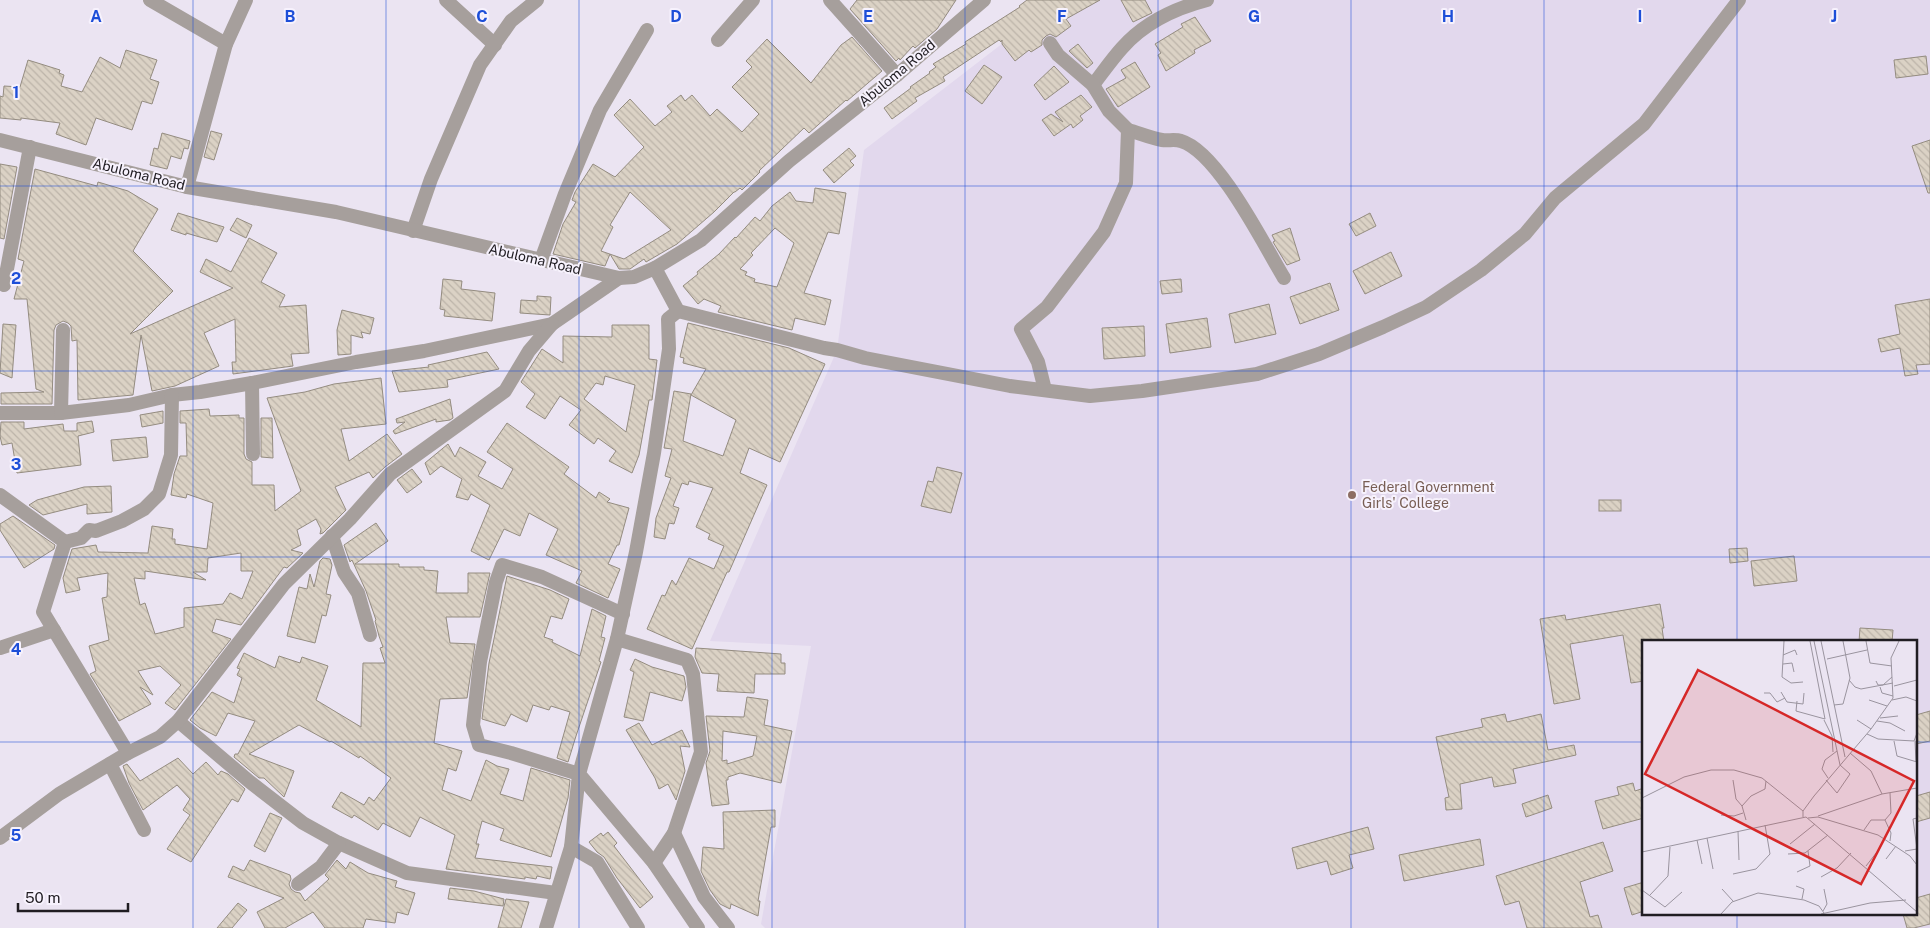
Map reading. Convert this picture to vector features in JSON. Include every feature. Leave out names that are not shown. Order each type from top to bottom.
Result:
[{"type":"street","points":[[150,0],[226,44]]},
{"type":"street","points":[[187,186],[226,44],[246,0]]},
{"type":"street","points":[[446,0],[495,45]]},
{"type":"street","points":[[413,231],[431,179],[480,66],[511,21],[537,0]]},
{"type":"street","points":[[718,40],[753,0]]},
{"type":"street","points":[[830,0],[897,75]]},
{"type":"street","name":"Abuloma Road","points":[[0,140],[187,186],[336,212],[619,278],[634,277],[655,268],[701,240],[789,161],[897,75],[984,0]]},
{"type":"street","points":[[1093,85],[1123,46],[1146,26],[1186,5],[1207,0]]},
{"type":"street","points":[[655,268],[678,311],[865,358],[1010,386],[1090,396],[1142,391],[1258,374],[1319,354],[1426,307],[1481,270],[1525,234],[1555,198],[1644,124],[1740,0]]},
{"type":"street","points":[[541,260],[565,194],[600,110],[647,30]]},
{"type":"street","points":[[1050,43],[1058,55],[1093,85],[1109,111],[1128,130],[1162,140],[1181,141],[1196,150],[1214,167],[1234,192],[1284,278]]},
{"type":"street","points":[[1045,390],[1038,362],[1021,329],[1047,307],[1104,232],[1126,183],[1128,130]]},
{"type":"street","points":[[4,284],[30,146]]},
{"type":"street","points":[[0,838],[60,794],[128,753],[160,737],[178,721],[284,584],[350,519],[390,474],[505,391],[529,351],[552,324],[619,278]]},
{"type":"street","points":[[546,928],[571,847],[579,774],[623,614],[654,453],[669,349],[668,320],[678,311]]},
{"type":"street","points":[[0,413],[60,413],[128,405],[424,351],[552,324]]},
{"type":"street","points":[[60,413],[63,330]]},
{"type":"street","points":[[252,383],[254,454]]},
{"type":"street","points":[[65,542],[81,538],[89,530],[96,531],[122,521],[144,509],[159,494],[171,455],[172,396]]},
{"type":"street","points":[[0,494],[65,542]]},
{"type":"street","points":[[332,536],[344,572],[358,593],[370,635]]},
{"type":"street","points":[[65,542],[43,612],[128,753]]},
{"type":"street","points":[[623,614],[542,577],[502,565],[496,582],[480,662],[473,726],[479,745],[579,774],[654,863],[698,928]]},
{"type":"street","points":[[0,648],[54,630]]},
{"type":"street","points":[[617,638],[687,660],[694,674],[701,752],[674,833],[654,863]]},
{"type":"street","points":[[178,721],[250,782],[303,823],[339,844],[406,873],[556,893]]},
{"type":"street","points":[[110,764],[144,830]]},
{"type":"street","points":[[674,833],[704,897],[728,928]]},
{"type":"street","points":[[298,884],[321,867],[339,844]]},
{"type":"street","points":[[571,847],[597,862],[638,928]]},
{"type":"shaded area","name":"Federal Government Girls' College","points":[[1059,0],[1930,0],[1930,928],[765,928],[761,924],[811,646],[710,641],[837,350],[864,150]]},
{"type":"building","points":[[857,0],[956,0],[937,29],[915,48],[913,46],[900,60],[899,58],[896,61],[850,9]]},
{"type":"building","points":[[1027,0],[1100,0],[1066,19],[1071,26],[1056,37],[1050,34],[1046,36],[1042,40],[1042,45],[1031,52],[1029,50],[1015,61],[1002,44],[1002,40],[1001,42],[999,40],[943,77],[945,81],[915,98],[917,101],[892,119],[884,108],[930,73],[936,67],[933,64],[966,44],[965,42],[1020,7]]},
{"type":"building","points":[[1121,0],[1145,0],[1152,13],[1133,22]]},
{"type":"building","points":[[1195,17],[1211,41],[1194,50],[1195,53],[1166,71],[1158,55],[1161,53],[1155,44],[1183,27],[1181,24]]},
{"type":"building","points":[[852,37],[882,71],[809,133],[804,128],[742,190],[740,188],[734,192],[677,244],[646,262],[644,259],[630,269],[619,269],[610,254],[605,266],[553,254],[563,224],[576,202],[572,200],[575,192],[593,164],[615,177],[644,147],[614,115],[630,99],[655,126],[672,112],[667,106],[681,95],[685,101],[692,95],[710,116],[717,109],[742,132],[759,114],[732,87],[752,67],[746,61],[767,39],[811,83],[841,45]],"holes":[[[630,192],[671,230],[624,259],[601,251],[613,227],[610,225]]]},
{"type":"building","points":[[1078,44],[1093,63],[1087,68],[1069,51]]},
{"type":"building","points":[[126,50],[157,60],[150,79],[159,82],[152,104],[142,101],[132,130],[96,118],[86,145],[56,134],[60,123],[21,118],[21,120],[0,118],[0,96],[3,97],[4,86],[20,87],[28,60],[60,70],[59,73],[64,75],[61,86],[82,92],[100,57],[120,68]]},
{"type":"building","points":[[1926,56],[1928,74],[1896,78],[1894,60]]},
{"type":"building","points":[[1135,62],[1150,87],[1118,107],[1106,89],[1126,78],[1121,70]]},
{"type":"building","points":[[984,65],[1002,77],[982,104],[965,91]]},
{"type":"building","points":[[1054,66],[1069,82],[1045,100],[1034,85]]},
{"type":"building","points":[[1081,95],[1092,107],[1080,116],[1083,120],[1073,128],[1071,124],[1054,136],[1042,120],[1051,114],[1063,122],[1055,112]]},
{"type":"building","points":[[211,131],[222,134],[214,160],[204,157]]},
{"type":"building","points":[[162,133],[190,141],[188,149],[184,148],[181,159],[171,156],[167,169],[150,165],[154,148],[158,149]]},
{"type":"building","points":[[1930,140],[1930,193],[1928,193],[1912,146]]},
{"type":"building","points":[[849,148],[856,156],[850,161],[854,165],[834,183],[823,170]]},
{"type":"building","points":[[0,164],[17,167],[4,239],[0,238]]},
{"type":"building","points":[[35,169],[97,186],[98,182],[128,191],[158,209],[133,251],[173,291],[130,334],[233,288],[200,272],[206,259],[231,272],[249,238],[277,253],[261,282],[285,295],[279,307],[306,305],[309,353],[291,354],[293,366],[233,374],[232,362],[236,362],[235,319],[204,333],[219,366],[175,386],[152,391],[141,335],[133,395],[78,400],[77,340],[72,341],[71,326],[63,321],[56,325],[54,330],[52,404],[1,404],[1,393],[44,392],[36,389],[27,299],[14,299],[24,261],[18,259]]},
{"type":"building","points":[[815,188],[846,193],[839,234],[828,232],[804,293],[831,300],[825,325],[795,318],[792,330],[718,312],[721,306],[704,299],[698,304],[683,286],[736,238],[755,217],[760,221],[772,206],[790,192],[796,201],[813,203]],"holes":[[[775,228],[794,243],[777,287],[754,282],[755,279],[745,275],[747,272],[740,269],[753,255],[751,253]]]},
{"type":"building","points":[[178,213],[224,227],[217,242],[171,230]]},
{"type":"building","points":[[1370,213],[1376,226],[1356,236],[1349,224]]},
{"type":"building","points":[[237,218],[252,225],[246,238],[230,230]]},
{"type":"building","points":[[1290,228],[1300,260],[1287,265],[1273,242],[1275,241],[1272,235]]},
{"type":"building","points":[[1391,252],[1402,276],[1365,294],[1353,271]]},
{"type":"building","points":[[443,279],[462,281],[461,289],[495,293],[492,321],[444,316],[445,310],[440,309]]},
{"type":"building","points":[[1181,279],[1182,292],[1162,294],[1160,281]]},
{"type":"building","points":[[1330,283],[1339,310],[1300,324],[1290,297]]},
{"type":"building","points":[[537,296],[551,297],[550,315],[520,313],[521,300],[537,301]]},
{"type":"building","points":[[1930,299],[1930,364],[1916,365],[1918,374],[1905,376],[1900,348],[1881,352],[1878,339],[1900,334],[1895,305]]},
{"type":"building","points":[[1269,304],[1276,334],[1235,343],[1229,314]]},
{"type":"building","points":[[342,310],[374,318],[370,334],[361,332],[363,338],[351,335],[351,354],[338,355],[337,330]]},
{"type":"building","points":[[1207,318],[1211,347],[1170,353],[1166,324]]},
{"type":"building","points":[[688,323],[789,348],[825,364],[780,462],[749,448],[740,473],[767,485],[729,572],[727,572],[692,649],[647,629],[662,595],[665,596],[672,580],[676,585],[689,558],[714,569],[724,546],[708,539],[710,534],[696,527],[713,488],[689,481],[688,485],[682,483],[673,506],[679,508],[674,524],[669,523],[665,539],[654,537],[656,518],[671,478],[665,476],[672,449],[664,448],[674,391],[691,394],[683,441],[723,456],[736,420],[691,395],[706,369],[683,363],[684,358],[680,357]]},
{"type":"building","points":[[3,324],[16,325],[12,378],[0,373]]},
{"type":"building","points":[[612,325],[649,325],[649,359],[657,360],[652,400],[649,400],[639,455],[632,473],[609,461],[616,451],[598,438],[594,444],[569,425],[581,410],[560,396],[545,419],[526,407],[535,394],[521,382],[542,349],[563,363],[563,336],[612,337]],"holes":[[[605,376],[635,385],[626,432],[584,399],[596,383],[603,385]]]},
{"type":"building","points":[[1144,326],[1145,356],[1104,359],[1102,328]]},
{"type":"building","points":[[487,352],[499,369],[447,380],[448,387],[399,392],[392,371],[429,367],[428,365]]},
{"type":"building","points":[[381,378],[386,424],[341,429],[349,461],[387,434],[402,454],[373,478],[369,472],[335,487],[346,510],[323,533],[320,534],[321,529],[316,519],[297,530],[301,545],[291,550],[303,553],[287,568],[284,567],[241,625],[216,619],[212,632],[231,639],[175,710],[165,703],[181,685],[160,666],[138,671],[153,695],[140,687],[151,704],[119,721],[90,674],[96,671],[89,646],[109,640],[102,598],[107,597],[108,573],[77,578],[80,590],[66,593],[63,578],[72,549],[96,545],[98,552],[148,553],[152,526],[173,529],[172,539],[175,539],[175,544],[207,549],[213,503],[187,494],[186,498],[171,495],[174,474],[180,456],[187,456],[186,423],[180,423],[180,411],[209,409],[210,416],[239,415],[239,418],[244,418],[244,454],[246,459],[252,462],[252,485],[274,485],[275,511],[301,491],[267,398],[305,392],[334,384]],"holes":[[[241,553],[241,571],[253,571],[242,599],[230,593],[223,604],[184,608],[184,627],[155,634],[145,603],[140,605],[134,578],[145,579],[145,571],[206,580],[193,572],[207,572],[208,558]]]},
{"type":"building","points":[[450,399],[453,418],[450,420],[436,422],[436,419],[395,434],[393,431],[405,422],[397,423],[396,419]]},
{"type":"building","points":[[163,411],[163,423],[142,427],[140,415]]},
{"type":"building","points":[[261,418],[272,418],[273,458],[261,457]]},
{"type":"building","points":[[92,421],[94,432],[78,436],[81,465],[17,473],[12,443],[2,445],[0,436],[1,422],[24,422],[24,429],[63,424],[64,431],[77,431],[77,423]]},
{"type":"building","points":[[507,423],[569,467],[564,474],[596,498],[599,492],[610,499],[607,502],[629,508],[619,545],[617,545],[608,564],[620,569],[608,598],[576,583],[582,571],[546,555],[558,529],[529,513],[520,536],[504,529],[489,560],[471,551],[490,505],[471,494],[468,500],[456,497],[462,479],[441,466],[430,475],[425,463],[448,444],[455,457],[460,447],[486,462],[478,476],[502,489],[513,469],[487,452]]},
{"type":"building","points":[[146,437],[148,457],[113,461],[111,440]]},
{"type":"building","points":[[937,467],[962,473],[951,513],[921,506],[928,481],[933,482]]},
{"type":"building","points":[[412,469],[422,482],[407,493],[397,480]]},
{"type":"building","points":[[111,486],[112,512],[87,514],[87,504],[43,515],[29,505],[37,500],[84,487]]},
{"type":"building","points":[[1599,500],[1621,500],[1621,511],[1599,511]]},
{"type":"building","points":[[13,516],[55,545],[54,549],[24,568],[0,530],[0,524]]},
{"type":"building","points":[[376,523],[388,541],[355,564],[399,564],[399,567],[424,567],[424,570],[438,571],[436,593],[468,593],[468,573],[490,573],[480,617],[446,617],[450,643],[475,644],[467,698],[440,699],[434,743],[462,751],[456,771],[448,768],[442,790],[471,801],[486,760],[497,766],[509,769],[500,794],[523,801],[531,768],[570,780],[568,798],[551,857],[500,840],[504,829],[482,821],[476,844],[479,844],[475,858],[552,867],[550,879],[537,876],[536,879],[525,877],[525,879],[446,869],[455,835],[420,817],[410,837],[383,823],[378,830],[354,815],[352,818],[332,807],[341,792],[364,805],[369,797],[374,801],[391,778],[360,756],[359,758],[299,725],[249,754],[294,771],[284,797],[264,778],[259,778],[234,757],[235,754],[238,754],[255,721],[228,713],[216,736],[200,728],[190,720],[212,692],[234,703],[242,678],[237,675],[240,669],[237,668],[244,653],[275,668],[279,656],[300,663],[302,657],[328,666],[316,700],[361,727],[363,663],[385,663],[380,648],[383,647],[376,620],[366,591],[352,560],[350,562],[344,545]]},
{"type":"building","points":[[1747,548],[1748,561],[1730,563],[1729,549]]},
{"type":"building","points":[[1794,556],[1797,581],[1754,586],[1751,561]]},
{"type":"building","points":[[323,558],[330,559],[332,565],[326,594],[331,595],[326,616],[322,615],[315,643],[287,636],[299,587],[307,589],[310,574],[314,587],[320,561]]},
{"type":"building","points":[[507,576],[550,590],[569,599],[562,619],[551,616],[544,637],[553,640],[552,642],[580,656],[592,609],[606,616],[601,637],[605,638],[599,661],[601,662],[568,762],[557,758],[570,712],[551,706],[549,710],[533,705],[527,722],[511,714],[505,726],[482,719],[489,663]]},
{"type":"building","points":[[1660,604],[1664,628],[1662,628],[1664,640],[1642,640],[1642,681],[1631,683],[1623,635],[1570,644],[1580,699],[1554,704],[1540,619],[1565,615],[1566,620]]},
{"type":"building","points":[[1860,628],[1893,630],[1892,640],[1859,640]]},
{"type":"building","points":[[696,648],[781,654],[781,663],[785,663],[785,674],[755,674],[754,693],[717,691],[719,674],[702,673],[695,657]]},
{"type":"building","points":[[635,659],[652,667],[684,676],[686,687],[682,701],[650,692],[643,721],[624,717],[634,672],[630,670]]},
{"type":"building","points":[[747,697],[768,700],[764,725],[792,731],[781,783],[740,773],[728,777],[728,780],[726,780],[729,804],[712,806],[706,763],[710,751],[706,716],[744,717]],"holes":[[[723,731],[757,736],[753,756],[727,764],[727,760],[722,761]]]},
{"type":"building","points":[[1930,711],[1930,741],[1918,744],[1918,714]]},
{"type":"building","points":[[1505,714],[1507,722],[1541,714],[1548,750],[1574,745],[1576,755],[1513,769],[1516,783],[1494,787],[1492,777],[1460,784],[1462,809],[1446,810],[1445,798],[1449,797],[1436,737],[1483,727],[1481,719]]},
{"type":"building","points":[[639,723],[652,745],[682,730],[690,747],[680,746],[685,771],[676,800],[668,784],[659,789],[655,778],[626,730]]},
{"type":"building","points":[[178,758],[193,774],[206,762],[218,775],[221,771],[228,774],[245,789],[238,802],[232,799],[191,862],[167,849],[190,815],[183,810],[190,799],[177,785],[143,810],[129,783],[123,766],[127,764],[140,781]]},
{"type":"building","points":[[1633,783],[1635,791],[1642,789],[1642,819],[1603,829],[1595,801],[1619,795],[1617,787]]},
{"type":"building","points":[[1930,792],[1930,818],[1918,821],[1918,795]]},
{"type":"building","points":[[1548,795],[1552,808],[1526,817],[1522,804]]},
{"type":"building","points":[[775,810],[775,827],[771,827],[758,901],[760,901],[758,916],[731,904],[730,909],[720,904],[710,890],[701,871],[703,847],[724,849],[723,812]]},
{"type":"building","points":[[270,813],[282,818],[265,852],[254,846]]},
{"type":"building","points":[[1368,827],[1374,849],[1349,855],[1353,868],[1331,875],[1327,861],[1297,869],[1292,848]]},
{"type":"building","points":[[608,832],[617,843],[614,846],[653,897],[640,908],[604,857],[589,842],[601,833],[603,836]]},
{"type":"building","points":[[1480,839],[1484,865],[1404,881],[1399,855]]},
{"type":"building","points":[[1603,842],[1613,871],[1580,882],[1590,917],[1598,915],[1602,928],[1527,928],[1519,901],[1505,905],[1496,876]]},
{"type":"building","points":[[250,860],[290,875],[289,884],[291,889],[300,893],[305,901],[329,879],[325,875],[337,860],[346,869],[350,862],[368,873],[397,881],[395,887],[415,893],[408,915],[397,912],[395,923],[366,919],[363,928],[325,928],[313,912],[285,928],[265,928],[257,912],[284,898],[228,877],[233,866],[244,871]]},
{"type":"building","points":[[1642,883],[1642,912],[1632,915],[1624,888]]},
{"type":"building","points":[[450,888],[474,891],[504,899],[503,906],[448,899]]},
{"type":"building","points":[[1930,894],[1930,924],[1907,928],[1904,916],[1918,916],[1918,897]]},
{"type":"building","points":[[506,899],[529,902],[521,928],[498,928]]},
{"type":"building","points":[[238,903],[247,910],[232,928],[217,928]]},
{"type":"place","name":"Federal Government Girls' College","points":[[1352,495]]}]
